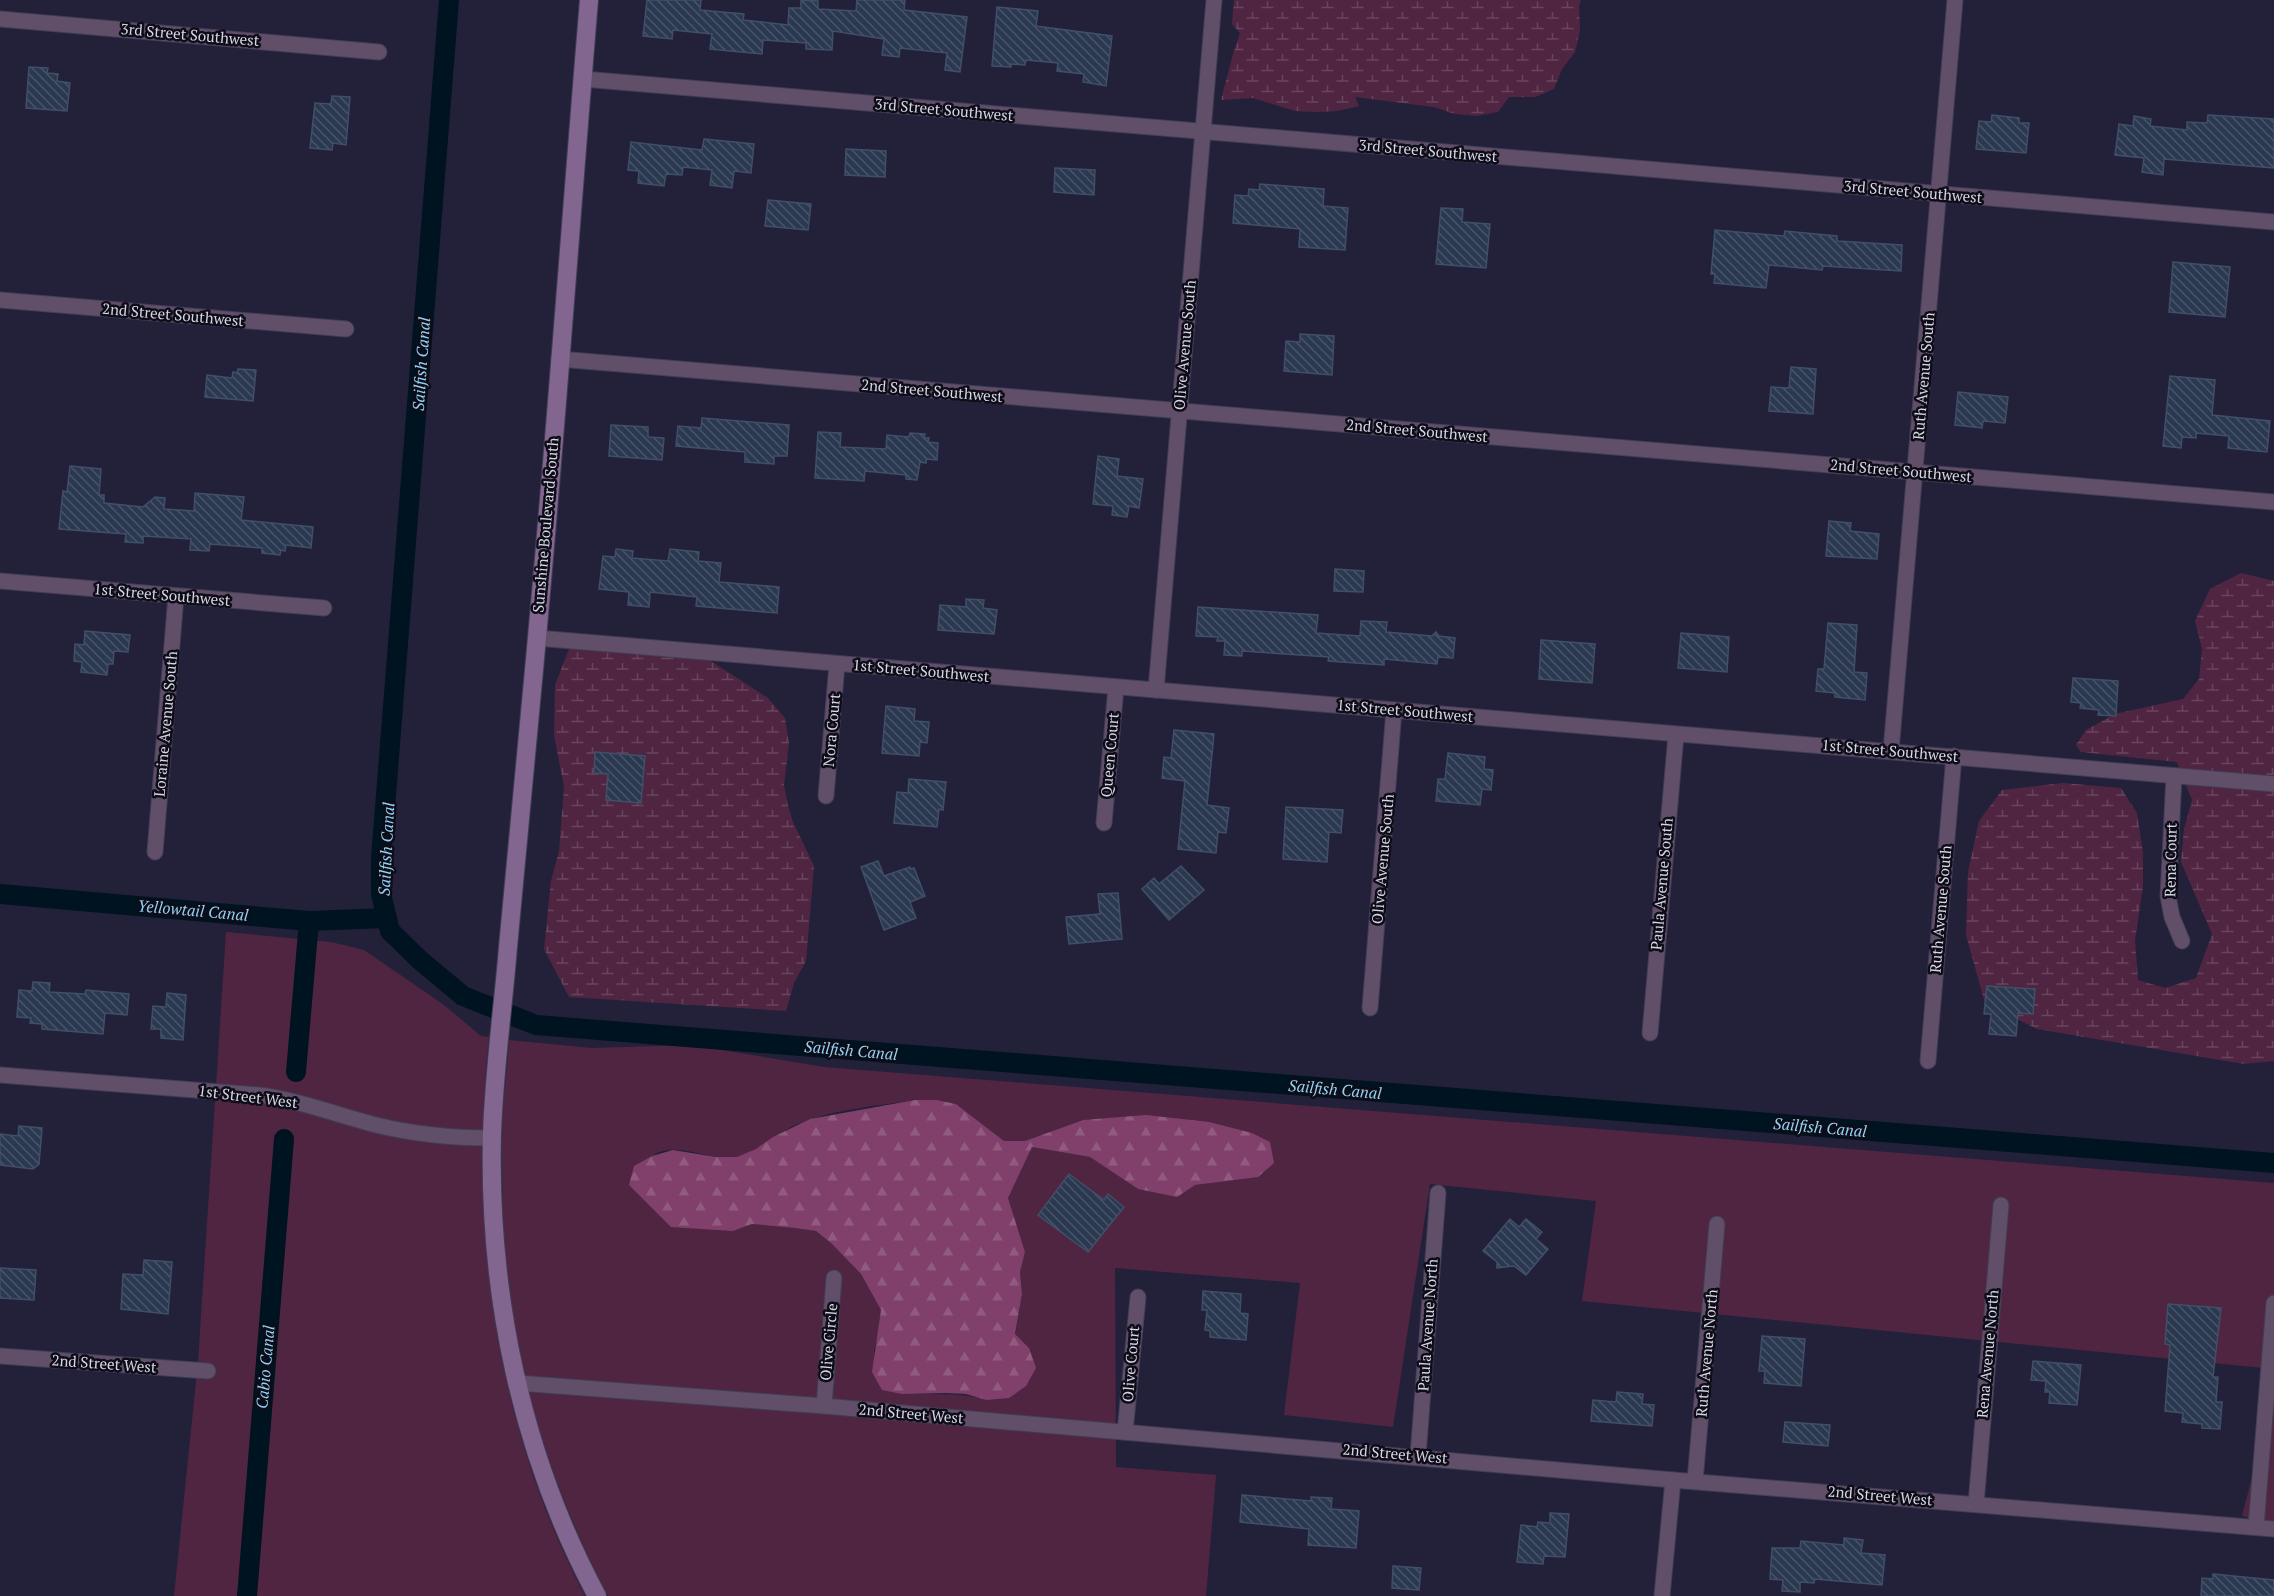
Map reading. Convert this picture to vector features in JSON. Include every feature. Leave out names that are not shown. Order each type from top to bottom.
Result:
[{"type":"street","name":"Sunshine Boulevard South","points":[[590,0],[537,638],[498,1050],[492,1138],[493,1210],[504,1329],[533,1446],[551,1497],[582,1569],[597,1596]]},
{"type":"street","name":"Olive Avenue South","points":[[1156,690],[1214,0]]},
{"type":"street","name":"Ruth Avenue South","points":[[1891,751],[1955,0]]},
{"type":"street","name":"3rd Street Southwest","points":[[0,19],[379,52]]},
{"type":"street","name":"3rd Street Southwest","points":[[583,79],[2274,222]]},
{"type":"street","name":"2nd Street Southwest","points":[[0,300],[346,329]]},
{"type":"street","name":"2nd Street Southwest","points":[[559,359],[1916,474],[2274,502]]},
{"type":"street","name":"1st Street Southwest","points":[[0,581],[324,608]]},
{"type":"street","name":"Loraine Avenue South","points":[[155,852],[176,596]]},
{"type":"street","name":"1st Street Southwest","points":[[537,638],[2274,784]]},
{"type":"street","name":"Nora Court","points":[[826,796],[837,664]]},
{"type":"street","name":"Queen Court","points":[[1104,823],[1116,687]]},
{"type":"street","name":"Olive Avenue South","points":[[1370,1008],[1394,710]]},
{"type":"street","name":"Paula Avenue South","points":[[1650,1033],[1676,735]]},
{"type":"street","name":"Ruth Avenue South","points":[[1928,1061],[1954,756]]},
{"type":"street","name":"Rena Court","points":[[2174,776],[2168,896],[2172,917],[2182,941]]},
{"type":"street","name":"1st Street West","points":[[0,1075],[285,1098],[395,1129],[468,1138],[492,1138]]},
{"type":"street","name":"Paula Avenue North","points":[[1418,1456],[1438,1193]]},
{"type":"street","name":"Rena Avenue North","points":[[1976,1504],[2001,1205]]},
{"type":"street","name":"Ruth Avenue North","points":[[1695,1481],[1717,1224]]},
{"type":"street","name":"Olive Circle","points":[[824,1406],[834,1278]]},
{"type":"street","name":"Olive Court","points":[[1125,1432],[1137,1297]]},
{"type":"street","points":[[2256,1527],[2274,1303]]},
{"type":"street","name":"2nd Street West","points":[[0,1356],[208,1371]]},
{"type":"street","name":"2nd Street West","points":[[517,1383],[824,1406],[1673,1480],[2274,1529]]},
{"type":"street","points":[[1662,1596],[1673,1480]]},
{"type":"green space","points":[[1234,0],[1581,0],[1579,6],[1580,31],[1575,52],[1562,69],[1554,89],[1535,97],[1509,97],[1498,112],[1476,116],[1455,114],[1434,107],[1355,97],[1359,106],[1337,111],[1295,111],[1253,98],[1221,100],[1240,33],[1232,24]]},
{"type":"green space","points":[[2241,573],[2274,581],[2274,1061],[2244,1064],[2037,1029],[1985,1003],[1966,935],[1968,872],[1979,821],[2002,790],[2063,783],[2121,788],[2137,813],[2143,853],[2143,886],[2135,940],[2138,980],[2165,988],[2196,978],[2212,934],[2181,862],[2184,829],[2192,800],[2177,762],[2081,752],[2076,745],[2086,730],[2115,714],[2183,699],[2199,679],[2202,649],[2195,621],[2210,589]]},
{"type":"green space","points":[[573,639],[694,650],[768,698],[785,718],[789,743],[784,785],[788,806],[814,866],[806,961],[794,983],[786,1011],[569,997],[544,949],[551,881],[559,851],[564,787],[554,735],[555,685]]},
{"type":"green space","points":[[226,932],[331,942],[364,950],[444,1005],[481,1036],[489,1037],[483,1109],[482,1181],[486,1253],[495,1324],[510,1394],[529,1463],[554,1531],[585,1596],[174,1596],[198,1362]]},
{"type":"green space","points":[[509,1040],[592,1048],[692,1045],[824,1067],[2274,1183],[2274,1369],[1582,1301],[1596,1201],[1430,1184],[1393,1427],[1284,1415],[1300,1283],[1115,1268],[1116,1467],[1216,1475],[1206,1596],[608,1596],[577,1532],[551,1465],[530,1396],[514,1326],[505,1257],[502,1187],[502,1128]],"holes":[[[915,1100],[956,1104],[1004,1141],[1025,1141],[1083,1120],[1104,1119],[1237,1179],[1138,1189],[1090,1157],[1032,1147],[1008,1198],[1025,1252],[1020,1272],[1022,1294],[1015,1335],[1029,1348],[987,1400],[960,1395],[909,1393],[882,1389],[874,1351],[881,1310],[861,1274],[816,1231],[752,1224],[733,1231],[643,1198],[629,1185],[649,1159],[661,1151],[683,1150],[717,1157],[738,1157],[754,1151],[790,1128],[826,1115]]]},
{"type":"green space","points":[[915,1100],[936,1100],[956,1104],[1004,1141],[1025,1141],[1083,1120],[1146,1115],[1209,1122],[1252,1133],[1270,1142],[1274,1163],[1258,1177],[1195,1185],[1177,1197],[1138,1189],[1090,1157],[1032,1147],[1008,1198],[1025,1252],[1020,1272],[1022,1294],[1015,1334],[1029,1348],[1036,1368],[1026,1386],[1009,1398],[986,1400],[966,1394],[902,1394],[882,1390],[872,1372],[881,1310],[861,1274],[816,1231],[752,1224],[733,1231],[671,1227],[629,1185],[634,1166],[652,1156],[673,1150],[716,1157],[737,1157],[810,1119]]},
{"type":"green space","points":[[2274,1392],[2274,1523],[2242,1516]]},
{"type":"building","points":[[647,0],[701,0],[700,10],[744,14],[743,20],[788,25],[789,8],[801,8],[801,0],[818,1],[818,9],[856,11],[857,0],[905,0],[904,10],[967,17],[960,72],[945,70],[947,53],[900,48],[899,57],[882,55],[884,39],[833,31],[832,50],[806,49],[806,43],[763,40],[762,54],[710,49],[712,34],[673,30],[672,39],[643,36]]},
{"type":"building","points":[[997,7],[1038,11],[1036,26],[1112,36],[1106,86],[1083,82],[1084,74],[1057,71],[1058,63],[1026,60],[1025,65],[992,66]]},
{"type":"building","points":[[29,67],[48,68],[47,73],[58,74],[57,81],[70,83],[67,111],[26,108]]},
{"type":"building","points":[[332,96],[350,97],[346,145],[333,143],[332,150],[310,148],[315,103],[331,104]]},
{"type":"building","points":[[1992,115],[2019,118],[2019,123],[2029,123],[2026,153],[1976,149],[1979,121],[1991,122]]},
{"type":"building","points":[[2208,115],[2274,119],[2274,168],[2164,159],[2163,175],[2142,172],[2144,158],[2115,155],[2119,124],[2133,126],[2134,116],[2151,119],[2150,126],[2187,130],[2187,122],[2207,123]]},
{"type":"building","points":[[704,139],[754,144],[751,173],[734,171],[732,188],[710,185],[712,170],[683,167],[682,175],[666,174],[664,186],[638,183],[639,171],[628,170],[631,142],[702,150]]},
{"type":"building","points":[[846,149],[886,151],[885,177],[845,175]]},
{"type":"building","points":[[1055,168],[1095,170],[1094,195],[1054,192]]},
{"type":"building","points":[[1260,184],[1324,189],[1323,206],[1348,208],[1345,250],[1299,247],[1300,229],[1233,223],[1235,195],[1248,196],[1249,189],[1259,190]]},
{"type":"building","points":[[768,200],[811,204],[808,230],[765,226]]},
{"type":"building","points":[[1441,208],[1463,209],[1462,222],[1490,224],[1486,268],[1436,264]]},
{"type":"building","points":[[1715,230],[1784,236],[1785,231],[1837,236],[1837,241],[1902,245],[1901,271],[1823,266],[1822,270],[1769,265],[1766,288],[1714,283],[1715,274],[1711,274]]},
{"type":"building","points":[[2173,262],[2230,267],[2225,317],[2169,312]]},
{"type":"building","points":[[1300,334],[1334,336],[1332,375],[1284,371],[1286,341],[1300,342]]},
{"type":"building","points":[[1791,367],[1816,369],[1813,414],[1769,411],[1771,387],[1789,388]]},
{"type":"building","points":[[238,369],[256,370],[253,401],[205,397],[207,375],[232,378],[233,372],[237,373]]},
{"type":"building","points":[[2170,376],[2215,380],[2212,415],[2270,421],[2267,452],[2228,448],[2229,436],[2196,433],[2196,438],[2182,437],[2181,448],[2163,446]]},
{"type":"building","points":[[1958,392],[2008,397],[2005,423],[1983,421],[1982,428],[1955,425]]},
{"type":"building","points":[[702,418],[789,425],[787,456],[774,456],[774,464],[745,462],[745,452],[676,446],[678,426],[701,428]]},
{"type":"building","points":[[611,425],[648,427],[648,437],[664,438],[662,460],[609,456]]},
{"type":"building","points":[[818,432],[841,433],[840,447],[886,449],[887,435],[909,437],[910,433],[925,434],[924,438],[929,438],[928,442],[938,443],[937,460],[926,459],[926,463],[920,462],[917,480],[906,479],[906,475],[865,471],[864,481],[815,478]]},
{"type":"building","points":[[1098,456],[1119,459],[1117,476],[1143,479],[1139,508],[1129,506],[1127,517],[1112,515],[1113,506],[1093,504]]},
{"type":"building","points":[[70,466],[101,469],[99,495],[104,495],[104,503],[143,507],[155,497],[165,498],[164,509],[194,511],[195,493],[244,497],[241,520],[313,527],[311,548],[286,545],[285,551],[281,550],[280,555],[262,553],[262,548],[210,544],[209,551],[190,550],[191,539],[143,536],[143,543],[125,542],[126,534],[59,529],[63,491],[67,492]]},
{"type":"building","points":[[1829,521],[1851,523],[1850,531],[1879,534],[1877,559],[1826,556]]},
{"type":"building","points":[[616,549],[633,551],[632,558],[668,561],[670,549],[699,552],[698,561],[721,563],[719,582],[779,587],[777,613],[696,606],[697,597],[650,592],[649,607],[628,605],[629,592],[599,589],[603,556],[615,557]]},
{"type":"building","points":[[1335,569],[1364,571],[1363,592],[1334,591]]},
{"type":"building","points":[[966,599],[984,600],[983,608],[997,610],[994,634],[938,630],[940,605],[966,607]]},
{"type":"building","points":[[1198,607],[1318,615],[1316,633],[1360,636],[1361,621],[1387,622],[1386,632],[1432,636],[1436,632],[1439,636],[1455,638],[1453,658],[1438,657],[1437,664],[1384,659],[1384,665],[1328,661],[1329,657],[1242,651],[1242,656],[1224,655],[1225,641],[1217,641],[1218,637],[1196,636]]},
{"type":"building","points":[[1828,623],[1857,625],[1854,672],[1867,673],[1865,700],[1835,697],[1835,693],[1816,691],[1818,669],[1824,669]]},
{"type":"building","points":[[85,631],[130,635],[128,652],[114,651],[113,664],[108,664],[107,675],[81,672],[82,662],[74,661],[75,644],[84,645]]},
{"type":"building","points":[[1681,633],[1729,637],[1727,672],[1678,668]]},
{"type":"building","points":[[1541,640],[1595,644],[1592,683],[1539,679]]},
{"type":"building","points":[[2073,678],[2118,681],[2116,716],[2098,715],[2099,710],[2080,708],[2081,703],[2071,702]]},
{"type":"building","points":[[886,706],[915,709],[914,721],[929,722],[927,743],[920,742],[919,756],[882,753]]},
{"type":"building","points":[[1174,730],[1214,734],[1207,805],[1229,808],[1226,833],[1218,832],[1216,853],[1178,849],[1185,781],[1162,778],[1164,757],[1171,758]]},
{"type":"building","points":[[595,752],[645,756],[641,803],[606,800],[608,774],[594,773]]},
{"type":"building","points":[[1448,753],[1485,757],[1484,769],[1493,770],[1491,790],[1482,789],[1480,805],[1436,801],[1438,779],[1445,779]]},
{"type":"building","points":[[909,779],[946,782],[943,810],[939,809],[937,827],[894,823],[897,792],[908,793]]},
{"type":"building","points":[[1286,807],[1343,810],[1341,833],[1329,832],[1327,862],[1283,859]]},
{"type":"building","points":[[878,861],[884,876],[910,867],[910,869],[914,868],[925,896],[910,902],[916,918],[884,930],[861,867]]},
{"type":"building","points":[[1181,866],[1204,890],[1169,920],[1142,889],[1154,878],[1159,884]]},
{"type":"building","points":[[1118,893],[1122,939],[1069,944],[1066,917],[1100,914],[1098,894]]},
{"type":"building","points":[[33,982],[50,983],[49,992],[85,994],[86,990],[129,994],[127,1015],[105,1013],[103,1034],[42,1029],[42,1024],[30,1023],[31,1018],[17,1017],[19,990],[32,991]]},
{"type":"building","points":[[1987,986],[2035,989],[2033,1014],[2018,1013],[2016,1036],[1989,1034],[1991,1014],[1984,1014]]},
{"type":"building","points":[[167,993],[186,995],[183,1040],[161,1038],[161,1029],[151,1029],[153,1006],[166,1007]]},
{"type":"building","points":[[19,1126],[42,1128],[39,1164],[33,1169],[0,1165],[0,1134],[18,1136]]},
{"type":"building","points":[[1069,1174],[1104,1200],[1108,1194],[1124,1207],[1088,1252],[1038,1215]]},
{"type":"building","points":[[1510,1219],[1519,1227],[1526,1219],[1542,1232],[1536,1239],[1548,1249],[1526,1275],[1514,1266],[1497,1268],[1497,1262],[1483,1251]]},
{"type":"building","points":[[144,1260],[172,1262],[168,1314],[121,1309],[123,1274],[143,1275]]},
{"type":"building","points":[[0,1268],[36,1270],[34,1300],[0,1298]]},
{"type":"building","points":[[1203,1291],[1241,1294],[1240,1313],[1248,1314],[1246,1340],[1210,1337],[1210,1331],[1205,1330],[1207,1310],[1202,1310]]},
{"type":"building","points":[[2168,1304],[2221,1308],[2213,1377],[2218,1377],[2216,1402],[2222,1402],[2220,1429],[2202,1428],[2202,1424],[2182,1422],[2183,1413],[2165,1411],[2170,1345],[2165,1344]]},
{"type":"building","points":[[1762,1336],[1805,1339],[1801,1386],[1764,1383],[1765,1371],[1759,1371]]},
{"type":"building","points":[[2033,1361],[2081,1365],[2077,1405],[2049,1403],[2050,1392],[2045,1392],[2046,1381],[2031,1380]]},
{"type":"building","points":[[1617,1392],[1643,1394],[1642,1404],[1654,1405],[1652,1426],[1591,1421],[1593,1400],[1616,1402]]},
{"type":"building","points":[[1785,1422],[1830,1425],[1828,1446],[1783,1442]]},
{"type":"building","points":[[1242,1495],[1311,1501],[1311,1497],[1332,1498],[1331,1509],[1359,1511],[1356,1548],[1308,1545],[1309,1529],[1240,1522]]},
{"type":"building","points":[[1550,1513],[1569,1514],[1565,1557],[1544,1556],[1543,1564],[1517,1562],[1521,1525],[1537,1527],[1538,1522],[1550,1523]]},
{"type":"building","points":[[1844,1538],[1863,1540],[1861,1553],[1885,1555],[1882,1585],[1815,1579],[1814,1583],[1800,1582],[1800,1592],[1782,1591],[1783,1580],[1770,1579],[1772,1548],[1800,1548],[1801,1541],[1844,1545]]},
{"type":"building","points":[[1393,1566],[1421,1568],[1419,1590],[1392,1588]]},
{"type":"building","points":[[2213,1574],[2274,1580],[2274,1596],[2201,1596],[2202,1578],[2213,1579]]},
{"type":"waterway","name":"Sailfish Canal","points":[[449,0],[381,858],[381,894],[390,931],[463,996],[536,1025],[2274,1163]]},
{"type":"waterway","name":"Yellowtail Canal","points":[[0,894],[309,921],[387,918]]},
{"type":"waterway","name":"Cabio Canal","points":[[296,1072],[309,921]]},
{"type":"waterway","name":"Cabio Canal","points":[[247,1596],[284,1139]]}]
